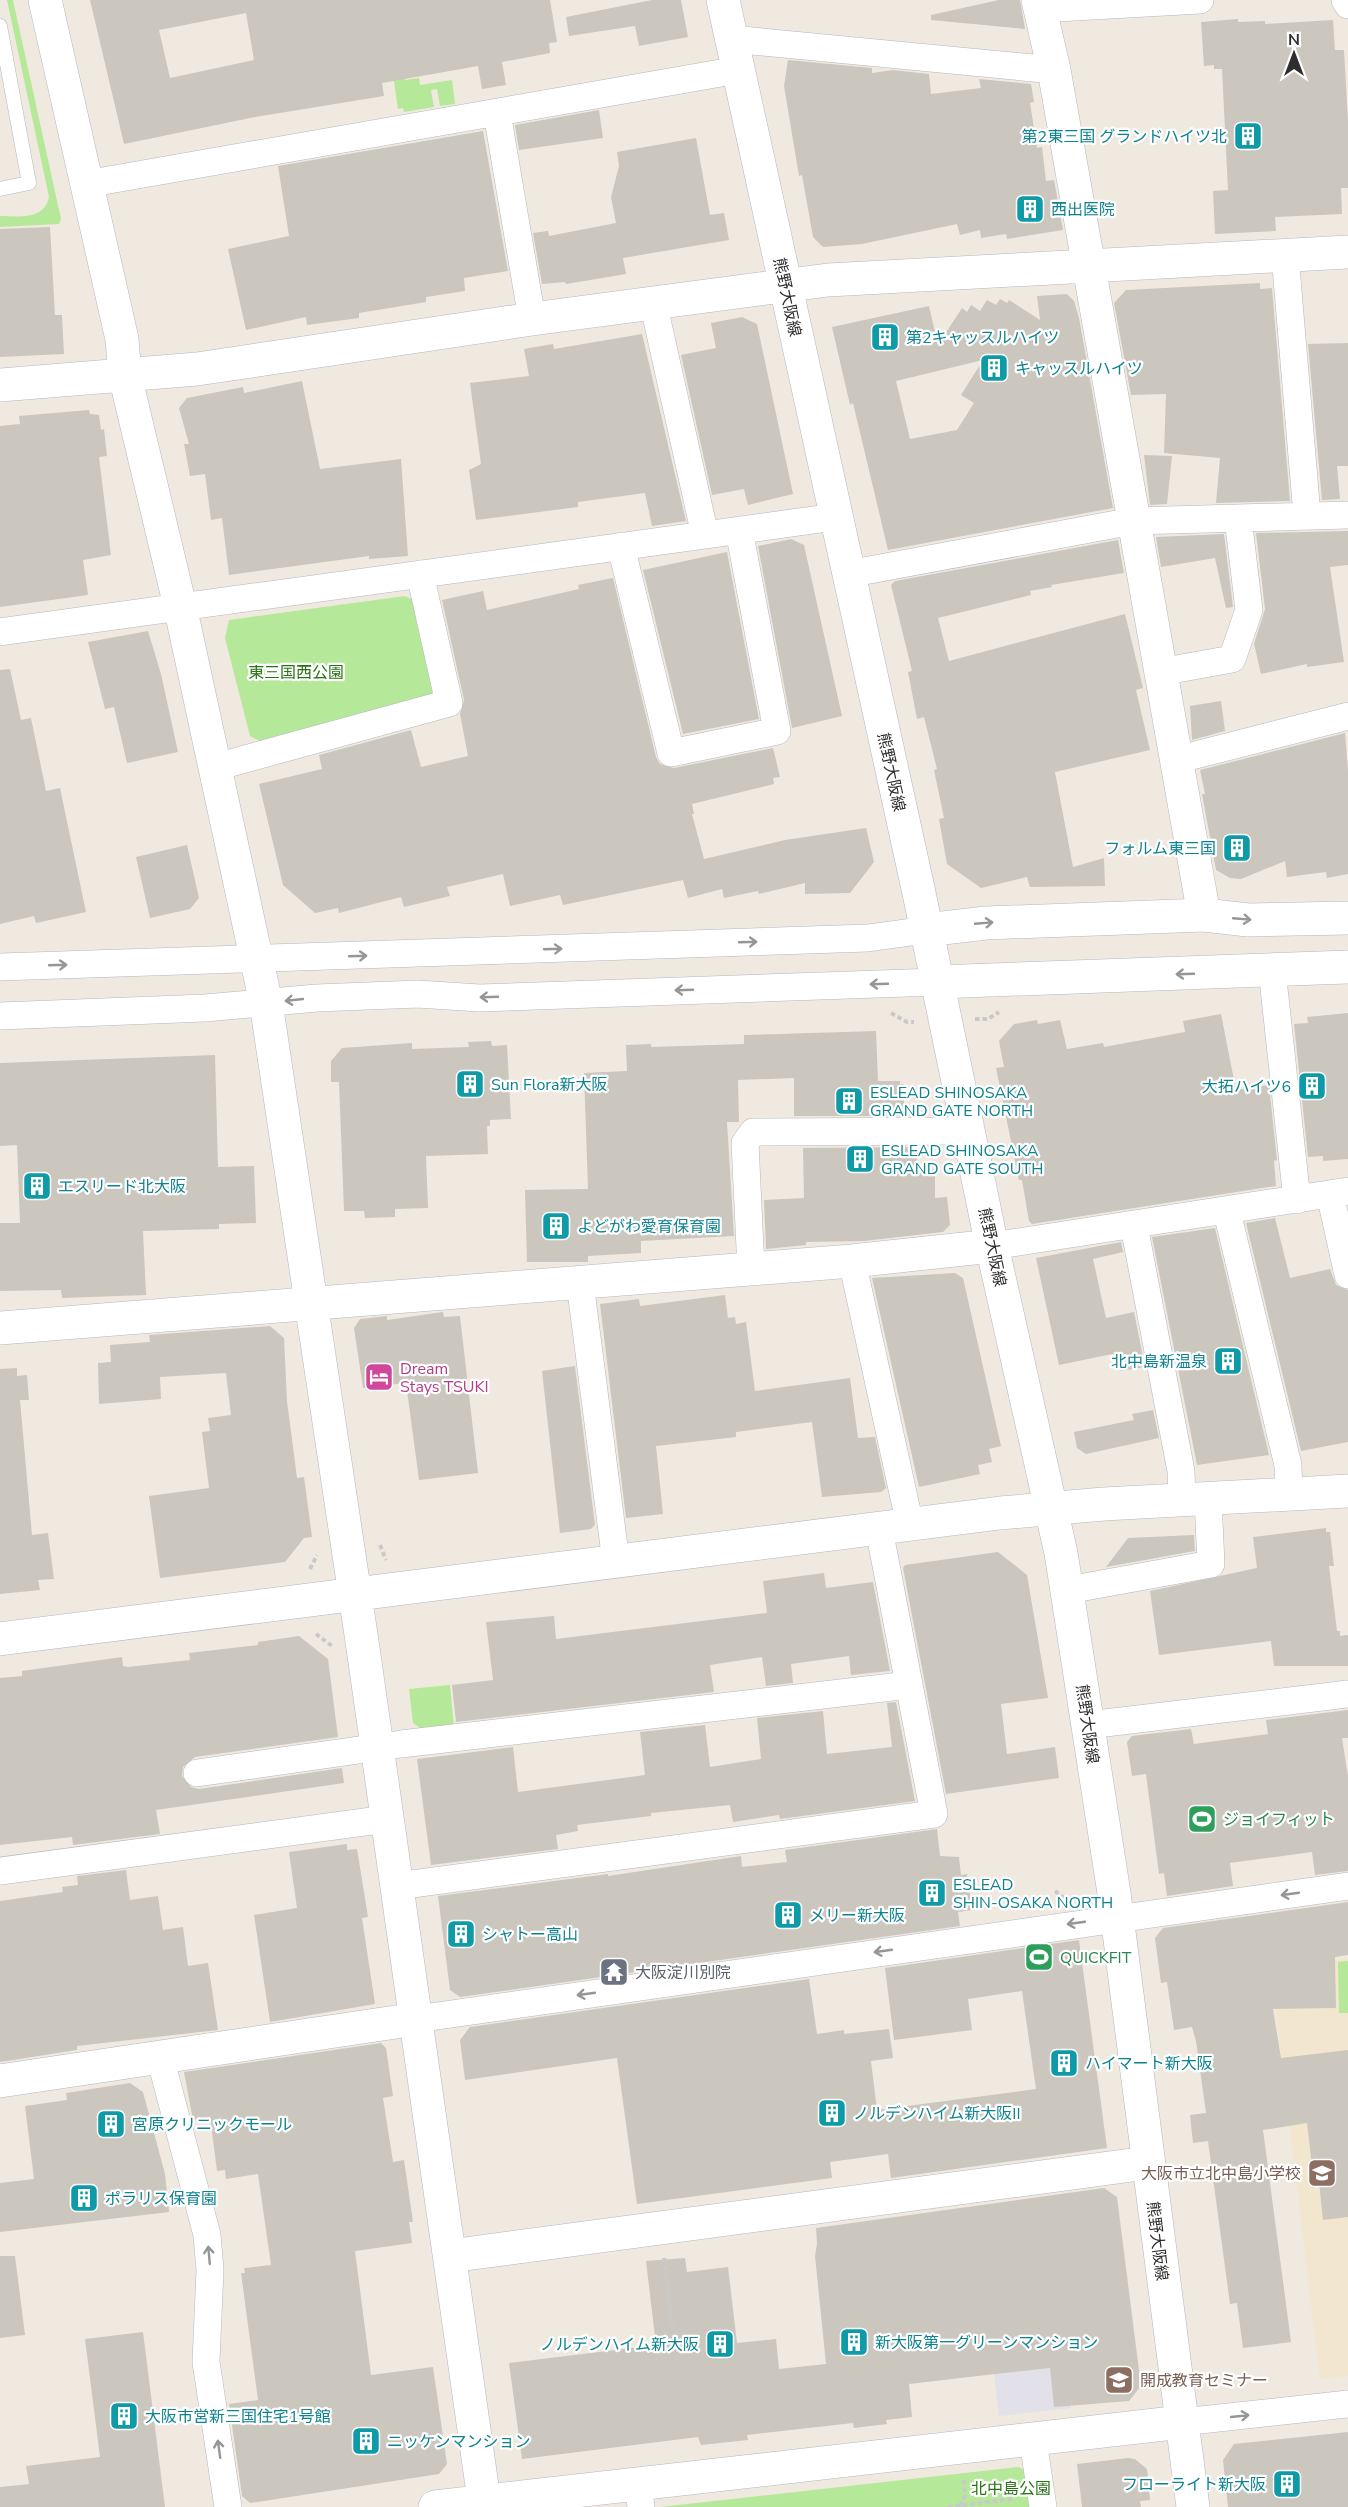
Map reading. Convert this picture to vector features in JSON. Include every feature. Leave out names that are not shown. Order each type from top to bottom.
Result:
[{"type":"street","points":[[45,0],[122,339],[125,376],[180,606],[266,1003],[377,1748],[485,2504]]},
{"type":"street","name":"熊野大阪線","points":[[723,0],[1068,1590],[1117,1917],[1193,2507]]},
{"type":"street","points":[[1200,0],[1038,4],[1054,70],[1204,915]]},
{"type":"street","points":[[1346,0],[1348,5]]},
{"type":"street","points":[[86,184],[497,113],[734,55],[1054,70]]},
{"type":"street","points":[[497,113],[532,319]]},
{"type":"street","points":[[0,385],[197,369],[785,284],[1087,265],[1348,252]]},
{"type":"street","points":[[1285,255],[1307,515]]},
{"type":"street","points":[[653,302],[705,535]]},
{"type":"street","points":[[848,574],[1133,521],[1348,515]]},
{"type":"street","points":[[0,632],[835,517]]},
{"type":"street","points":[[1161,672],[1232,659],[1249,610],[1238,518]]},
{"type":"street","points":[[621,546],[671,753],[777,731],[739,530]]},
{"type":"street","points":[[216,767],[449,703],[420,574]]},
{"type":"street","points":[[1176,760],[1348,716]]},
{"type":"street","points":[[0,967],[868,938],[986,922],[1204,915],[1248,920],[1348,918]]},
{"type":"street","points":[[0,1016],[418,994],[478,998],[1348,967]]},
{"type":"street","points":[[1272,970],[1297,1200]]},
{"type":"street","points":[[751,1269],[745,1143],[753,1132],[968,1131]]},
{"type":"street","points":[[0,1328],[852,1261],[992,1246],[1227,1212],[1339,1193],[1348,1275]]},
{"type":"street","points":[[1227,1212],[1288,1465],[1289,1494]]},
{"type":"street","points":[[1068,1590],[1211,1564],[1195,1499],[1181,1471],[1134,1226]]},
{"type":"street","points":[[397,1886],[934,1814],[909,1685],[895,1527],[852,1261]]},
{"type":"street","points":[[580,1282],[616,1562]]},
{"type":"street","points":[[0,1639],[1051,1509],[1348,1491]]},
{"type":"street","points":[[197,1773],[377,1748],[909,1685]]},
{"type":"street","points":[[1088,1725],[1348,1697]]},
{"type":"street","points":[[0,1871],[387,1820]]},
{"type":"street","points":[[0,2080],[1117,1917],[1348,1886]]},
{"type":"street","points":[[160,2057],[208,2243],[210,2270],[206,2362],[228,2507]]},
{"type":"street","points":[[450,2256],[1148,2163]]},
{"type":"street","points":[[435,2507],[639,2496],[1033,2440],[1348,2404]]},
{"type":"street","points":[[1033,2440],[1042,2501]]},
{"type":"lane","points":[[0,26],[29,183],[0,189]]},
{"type":"path","points":[[661,2228],[674,2343]]},
{"type":"path","points":[[959,2506],[965,2496],[964,2469]]},
{"type":"path","points":[[948,2507],[1042,2501]]},
{"type":"shaded area","name":"大阪市立北中島小学校","points":[[1348,1957],[1348,2376],[1320,2379],[1271,1971]]},
{"type":"shaded area","points":[[1055,2271],[1071,2408],[999,2416],[983,2279]]},
{"type":"green space","points":[[7,0],[13,0],[61,219],[59,224],[0,227],[0,216],[36,214],[46,205],[49,197]]},
{"type":"green space","points":[[404,73],[405,80],[419,78],[420,85],[452,80],[455,104],[440,106],[437,89],[431,90],[434,107],[404,112],[403,108],[398,109],[393,75]]},
{"type":"green space","name":"東三国西公園","points":[[405,596],[418,602],[436,683],[432,694],[424,700],[266,744],[250,736],[225,638],[229,620]]},
{"type":"green space","points":[[450,1685],[454,1727],[423,1730],[413,1723],[409,1689]]},
{"type":"green space","points":[[1348,1961],[1348,2013],[1339,2013],[1338,1962]]},
{"type":"green space","name":"北中島公園","points":[[1019,2467],[1029,2473],[1034,2507],[660,2507]]},
{"type":"building","points":[[90,0],[550,0],[557,42],[549,43],[550,53],[502,62],[506,85],[482,89],[478,66],[382,83],[384,96],[255,117],[124,144]],"holes":[[[246,13],[254,60],[170,78],[159,30]]]},
{"type":"building","points":[[652,0],[681,0],[688,37],[639,46],[635,26],[569,36],[566,17]]},
{"type":"building","points":[[999,0],[1020,0],[1025,29],[931,20],[931,15]]},
{"type":"building","points":[[1238,19],[1238,22],[1265,21],[1265,24],[1333,20],[1335,50],[1344,50],[1348,121],[1348,188],[1341,188],[1342,214],[1275,217],[1276,231],[1215,234],[1213,191],[1228,190],[1222,69],[1214,69],[1214,65],[1204,66],[1201,22]]},
{"type":"building","points":[[788,60],[872,68],[872,73],[893,70],[929,74],[931,94],[981,88],[979,79],[1031,84],[1034,102],[1030,103],[1037,148],[1042,147],[1046,181],[1054,180],[1063,230],[1007,239],[1006,234],[981,238],[980,230],[960,235],[957,224],[862,244],[823,247],[813,237],[802,175],[799,176],[784,86]]},
{"type":"building","points":[[599,110],[603,138],[519,150],[515,125]]},
{"type":"building","points":[[483,131],[508,271],[464,278],[465,291],[426,297],[426,302],[359,313],[359,318],[307,325],[306,317],[246,330],[228,249],[289,236],[278,166]]},
{"type":"building","points":[[696,138],[710,215],[724,213],[729,240],[623,258],[626,274],[566,284],[565,282],[542,284],[533,233],[548,231],[549,236],[616,223],[611,197],[619,166],[617,152]]},
{"type":"building","points":[[50,227],[55,315],[62,315],[64,354],[0,357],[0,229]]},
{"type":"building","points":[[1260,283],[1260,289],[1272,288],[1290,501],[1216,503],[1220,458],[1164,453],[1166,394],[1131,395],[1114,303],[1126,290]]},
{"type":"building","points":[[1067,294],[1074,301],[1113,508],[888,550],[853,403],[850,405],[832,327],[929,306],[938,345],[962,308],[967,312],[971,305],[980,311],[987,300],[996,305],[1000,299],[1007,303],[1009,300],[1040,320],[1037,296]],"holes":[[[983,360],[961,395],[974,403],[957,430],[910,439],[896,381]]]},
{"type":"building","points":[[742,317],[757,324],[793,494],[748,505],[744,489],[712,495],[681,355],[716,348],[711,323]]},
{"type":"building","points":[[642,334],[686,521],[652,526],[645,493],[578,502],[578,507],[476,520],[469,470],[481,464],[470,383],[529,376],[524,349],[553,344],[554,349]]},
{"type":"building","points":[[1348,343],[1348,466],[1337,466],[1340,499],[1322,500],[1308,344]]},
{"type":"building","points":[[302,381],[320,469],[401,459],[408,556],[369,559],[369,556],[229,575],[222,518],[211,520],[205,474],[190,476],[184,444],[189,444],[179,408],[187,398],[243,387],[244,393]]},
{"type":"building","points":[[89,410],[90,414],[99,415],[101,430],[104,429],[107,456],[99,457],[111,555],[83,560],[88,595],[0,607],[0,426],[20,424],[19,416]]},
{"type":"building","points":[[1144,455],[1172,456],[1167,504],[1150,505]]},
{"type":"building","points":[[1348,531],[1348,565],[1330,567],[1344,662],[1307,667],[1307,664],[1261,674],[1254,644],[1265,609],[1256,533]]},
{"type":"building","points":[[1224,534],[1233,607],[1226,608],[1215,558],[1161,567],[1156,537]]},
{"type":"building","points":[[791,539],[804,545],[842,716],[792,728],[758,546]]},
{"type":"building","points":[[1118,540],[1124,573],[1051,585],[1052,587],[1030,591],[1031,595],[938,618],[949,661],[1125,614],[1143,688],[1136,690],[1150,750],[1055,772],[1073,867],[1104,858],[1105,886],[1030,887],[1027,877],[981,888],[947,864],[939,819],[944,818],[934,770],[937,769],[924,717],[917,719],[908,672],[912,671],[891,585],[895,581]]},
{"type":"building","points":[[727,552],[759,719],[683,734],[643,570]]},
{"type":"building","points":[[613,578],[656,757],[660,764],[674,768],[773,748],[780,777],[773,778],[774,784],[692,804],[694,814],[692,814],[704,859],[785,840],[866,828],[874,862],[850,893],[805,894],[805,883],[759,894],[758,891],[724,898],[722,889],[688,898],[683,880],[563,905],[560,895],[510,906],[503,874],[447,887],[450,896],[404,907],[401,897],[339,913],[338,908],[315,913],[283,885],[259,784],[322,769],[319,755],[411,730],[421,767],[468,756],[460,714],[464,700],[442,600],[483,591],[487,610],[579,589],[578,585]]},
{"type":"building","points":[[148,631],[161,674],[178,752],[127,763],[114,707],[105,709],[88,642]]},
{"type":"building","points":[[10,669],[21,720],[31,718],[46,791],[60,788],[86,912],[36,923],[34,916],[0,924],[0,670]]},
{"type":"building","points":[[1221,701],[1225,731],[1192,740],[1190,706]]},
{"type":"building","points":[[1345,733],[1348,771],[1348,874],[1327,878],[1326,872],[1287,877],[1285,861],[1241,879],[1230,878],[1216,870],[1202,794],[1205,794],[1200,770]]},
{"type":"building","points":[[187,845],[199,898],[190,909],[150,918],[136,857]]},
{"type":"building","name":"大拓ハイツ6","points":[[1348,1013],[1348,1159],[1323,1161],[1323,1156],[1308,1157],[1294,1024],[1308,1023],[1307,1017]]},
{"type":"building","points":[[1221,1014],[1236,1090],[1269,1085],[1277,1160],[1274,1161],[1276,1186],[1032,1224],[1029,1221],[1022,1180],[1019,1180],[996,1068],[1004,1067],[999,1041],[1014,1024],[1037,1020],[1038,1024],[1060,1020],[1067,1049],[1103,1043],[1104,1047],[1185,1032],[1183,1021]]},
{"type":"building","points":[[876,1031],[878,1081],[900,1081],[900,1084],[904,1084],[904,1116],[794,1116],[794,1078],[738,1080],[739,1122],[727,1122],[734,1236],[641,1241],[641,1253],[588,1256],[588,1262],[527,1262],[525,1190],[588,1189],[584,1073],[627,1071],[626,1045],[651,1044],[651,1047],[744,1044],[744,1035]]},
{"type":"building","points":[[491,1041],[492,1046],[507,1045],[511,1119],[490,1120],[490,1126],[487,1126],[488,1154],[426,1156],[428,1208],[395,1209],[395,1217],[365,1218],[364,1211],[344,1211],[339,1082],[331,1082],[331,1061],[342,1048],[412,1043],[412,1049],[469,1047],[468,1042]]},
{"type":"building","points":[[215,1055],[218,1167],[254,1166],[256,1223],[219,1224],[219,1229],[143,1231],[146,1295],[62,1298],[61,1290],[0,1291],[0,1223],[20,1223],[17,1145],[0,1146],[0,1063]]},
{"type":"building","points":[[917,1147],[917,1170],[935,1170],[935,1198],[947,1197],[950,1225],[943,1232],[864,1241],[806,1242],[806,1245],[766,1249],[764,1200],[804,1198],[803,1148]]},
{"type":"building","points":[[1275,1218],[1290,1278],[1330,1269],[1336,1285],[1348,1290],[1348,1442],[1301,1451],[1246,1223]]},
{"type":"building","points":[[1215,1228],[1269,1455],[1197,1465],[1152,1237]]},
{"type":"building","points":[[1121,1242],[1123,1252],[1093,1259],[1106,1318],[1134,1312],[1145,1367],[1121,1371],[1117,1353],[1059,1365],[1036,1258]]},
{"type":"building","points":[[955,1273],[963,1278],[1001,1446],[989,1449],[992,1462],[978,1465],[980,1474],[919,1487],[872,1278]]},
{"type":"building","points":[[725,1295],[728,1318],[735,1317],[736,1324],[746,1322],[755,1391],[850,1378],[858,1438],[875,1437],[886,1488],[881,1492],[822,1497],[812,1422],[736,1432],[736,1437],[656,1446],[663,1514],[626,1518],[600,1304],[639,1299],[640,1306]]},
{"type":"building","points":[[443,1312],[444,1317],[460,1316],[478,1473],[419,1480],[406,1383],[363,1388],[354,1328],[360,1319],[387,1316],[387,1320]]},
{"type":"building","points":[[270,1326],[284,1338],[287,1401],[297,1478],[304,1477],[312,1537],[304,1538],[285,1562],[160,1578],[149,1496],[209,1488],[202,1432],[210,1431],[208,1418],[231,1415],[226,1373],[160,1377],[161,1399],[99,1404],[98,1363],[111,1362],[110,1345],[150,1342],[149,1335]]},
{"type":"building","points":[[575,1366],[595,1525],[591,1529],[560,1533],[542,1371]]},
{"type":"building","points":[[17,1368],[17,1376],[27,1375],[29,1400],[20,1400],[32,1535],[48,1533],[54,1579],[38,1580],[40,1590],[0,1594],[0,1369]]},
{"type":"building","points":[[1153,1410],[1159,1438],[1086,1454],[1077,1448],[1074,1432],[1134,1420],[1132,1414]]},
{"type":"building","points":[[1326,1528],[1326,1532],[1330,1532],[1334,1566],[1329,1566],[1337,1631],[1340,1631],[1340,1636],[1348,1635],[1348,1666],[1274,1666],[1271,1641],[1159,1655],[1150,1591],[1257,1568],[1253,1537]]},
{"type":"building","points":[[1194,1535],[1195,1551],[1106,1567],[1128,1538]]},
{"type":"building","points":[[998,1552],[1027,1575],[1048,1698],[1001,1704],[1007,1754],[1055,1747],[1059,1778],[946,1794],[903,1568],[905,1565]]},
{"type":"building","points":[[824,1573],[826,1588],[873,1582],[890,1671],[851,1675],[849,1656],[791,1664],[793,1683],[766,1686],[762,1657],[710,1665],[714,1692],[456,1722],[452,1685],[493,1680],[486,1622],[554,1616],[556,1639],[767,1613],[763,1581]]},
{"type":"building","points":[[299,1636],[328,1659],[338,1737],[195,1757],[183,1767],[182,1776],[191,1787],[199,1789],[342,1768],[344,1783],[156,1810],[160,1834],[73,1845],[72,1837],[0,1845],[0,1678],[22,1676],[22,1671],[122,1657],[123,1666],[128,1667],[190,1660],[189,1653],[258,1645],[258,1642]]},
{"type":"building","points":[[896,1702],[915,1801],[780,1819],[779,1815],[733,1822],[730,1805],[651,1813],[651,1816],[577,1825],[578,1831],[556,1835],[558,1849],[431,1865],[417,1759],[513,1747],[518,1792],[645,1775],[640,1732],[705,1725],[710,1767],[761,1759],[757,1718],[823,1711],[827,1754],[892,1747],[887,1703]]},
{"type":"building","points":[[1348,1710],[1348,1738],[1342,1738],[1348,1776],[1348,1871],[1315,1875],[1312,1852],[1230,1863],[1233,1886],[1167,1896],[1164,1873],[1159,1874],[1146,1774],[1132,1776],[1127,1742],[1132,1736],[1191,1729],[1194,1744],[1268,1734],[1266,1720]]},
{"type":"building","points":[[937,1829],[940,1856],[959,1857],[961,1875],[967,1874],[972,1910],[958,1912],[960,1926],[460,1997],[450,1990],[438,1896],[608,1874],[608,1876],[741,1856],[742,1867],[787,1862],[785,1850]]},
{"type":"building","points":[[347,1844],[347,1850],[357,1849],[368,1917],[362,1918],[375,2004],[270,2022],[254,1915],[297,1908],[289,1852]]},
{"type":"building","points":[[126,1870],[130,1900],[158,1896],[163,1930],[183,1927],[188,1966],[208,1963],[218,2030],[77,2046],[77,2050],[0,2062],[0,1901],[63,1892],[62,1887],[78,1885],[77,1876]]},
{"type":"building","points":[[1348,1902],[1348,1955],[1335,1957],[1336,2008],[1273,2009],[1281,2058],[1348,2050],[1348,2217],[1323,2220],[1319,2182],[1314,2183],[1307,2123],[1263,2130],[1291,2342],[1243,2348],[1237,2303],[1230,2304],[1208,2141],[1193,2143],[1190,2115],[1206,2113],[1196,2041],[1192,2027],[1174,2030],[1167,1982],[1161,1983],[1155,1938],[1163,1928]]},
{"type":"building","points":[[1079,1940],[1107,2148],[891,2178],[888,2154],[830,2162],[832,2178],[637,2204],[617,2058],[465,2080],[460,2040],[470,2027],[809,1979],[817,2034],[844,2030],[844,2034],[889,2029],[893,2058],[871,2061],[877,2110],[1036,2089],[1022,1991],[968,1999],[972,2030],[894,2040],[885,1968]]},
{"type":"building","points":[[381,2043],[386,2048],[393,2096],[383,2098],[393,2162],[404,2160],[413,2222],[409,2222],[412,2243],[355,2251],[371,2375],[433,2367],[447,2464],[439,2474],[250,2503],[242,2496],[229,2404],[258,2400],[241,2273],[245,2273],[244,2268],[271,2265],[258,2174],[226,2179],[225,2170],[217,2171],[210,2117],[193,2120],[184,2072]]},
{"type":"building","points":[[130,2083],[143,2092],[165,2174],[169,2212],[0,2232],[0,2183],[34,2179],[25,2106],[67,2100],[66,2093]]},
{"type":"building","points":[[1104,2188],[1117,2197],[1141,2386],[1129,2401],[1054,2407],[1050,2368],[909,2384],[912,2417],[886,2420],[887,2424],[854,2428],[853,2423],[747,2435],[748,2440],[701,2445],[698,2437],[522,2459],[509,2363],[656,2345],[646,2261],[685,2258],[687,2272],[728,2267],[737,2343],[776,2339],[779,2369],[826,2364],[815,2256],[816,2228]]},
{"type":"building","points":[[0,2256],[15,2256],[25,2335],[0,2338]]},
{"type":"building","name":"大阪市営新三国住宅1号館","points":[[143,2332],[165,2507],[0,2507],[0,2487],[29,2484],[26,2466],[100,2457],[85,2339]]},
{"type":"building","name":"フローライト新大阪","points":[[1348,2432],[1348,2507],[1228,2507],[1223,2460],[1234,2444]]},
{"type":"building","points":[[1135,2459],[1147,2469],[1150,2500],[1140,2501],[1141,2507],[1082,2507],[1077,2464]]},
{"type":"place","name":"第2東三国 グランドハイツ北","points":[[1248,136]]},
{"type":"place","name":"西出医院","points":[[1030,209]]},
{"type":"place","name":"第2キャッスルハイツ","points":[[885,337]]},
{"type":"place","name":"キャッスルハイツ","points":[[994,368]]},
{"type":"place","name":"フォルム東三国","points":[[1237,848]]},
{"type":"place","name":"Sun Flora新大阪","points":[[470,1084]]},
{"type":"place","name":"大拓ハイツ6","points":[[1312,1086]]},
{"type":"place","name":"ESLEAD SHINOSAKA GRAND GATE NORTH","points":[[849,1101]]},
{"type":"place","name":"ESLEAD SHINOSAKA GRAND GATE SOUTH","points":[[860,1159]]},
{"type":"place","name":"エスリード北大阪","points":[[37,1186]]},
{"type":"place","name":"よどがわ愛育保育園","points":[[556,1226]]},
{"type":"place","name":"北中島新温泉","points":[[1228,1361]]},
{"type":"place","name":"Dream Stays TSUKI","points":[[379,1377]]},
{"type":"place","name":"ジョイフィット","points":[[1202,1819]]},
{"type":"place","name":"ESLEAD SHIN-OSAKA NORTH","points":[[932,1893]]},
{"type":"place","name":"メリー新大阪","points":[[788,1915]]},
{"type":"place","name":"シャトー高山","points":[[461,1934]]},
{"type":"place","name":"QUICKFIT","points":[[1039,1957]]},
{"type":"place","name":"大阪淀川別院","points":[[614,1972]]},
{"type":"place","name":"ハイマート新大阪","points":[[1064,2063]]},
{"type":"place","name":"ノルデンハイム新大阪II","points":[[832,2113]]},
{"type":"place","name":"宮原クリニックモール","points":[[111,2124]]},
{"type":"place","name":"大阪市立北中島小学校","points":[[1322,2173]]},
{"type":"place","name":"ポラリス保育園","points":[[84,2198]]},
{"type":"place","name":"新大阪第一グリーンマンション","points":[[854,2342]]},
{"type":"place","name":"ノルデンハイム新大阪","points":[[720,2344]]},
{"type":"place","name":"開成教育セミナー","points":[[1119,2380]]},
{"type":"place","name":"大阪市営新三国住宅1号館","points":[[124,2416]]},
{"type":"place","name":"ニッケンマンション","points":[[366,2441]]},
{"type":"place","name":"フローライト新大阪","points":[[1287,2484]]}]
